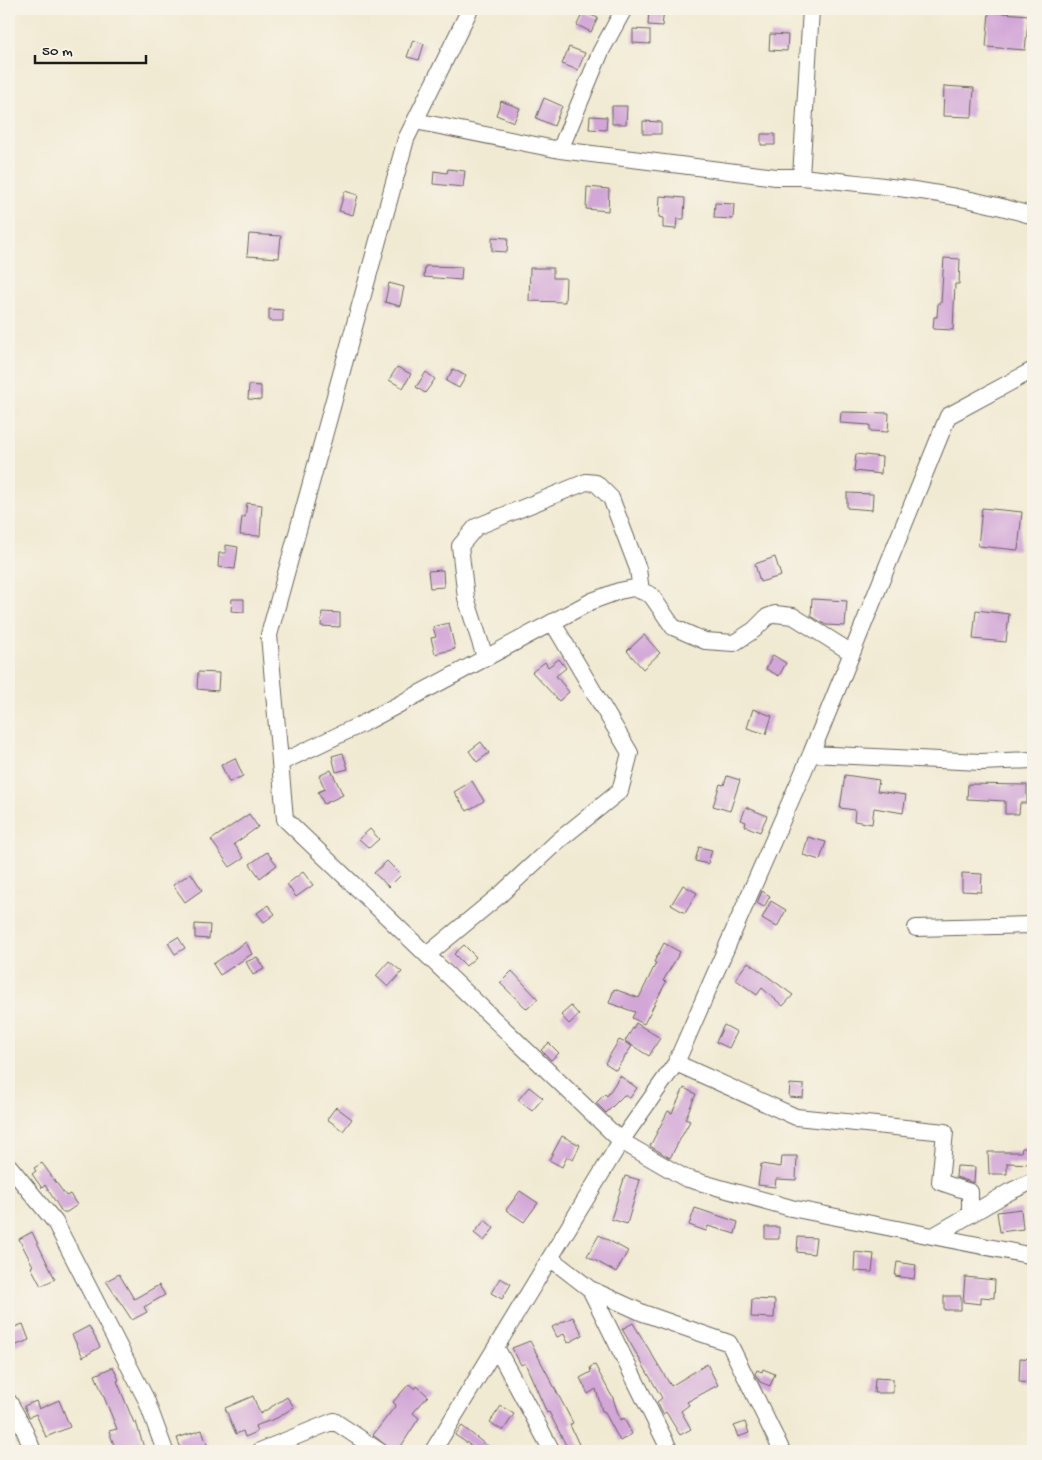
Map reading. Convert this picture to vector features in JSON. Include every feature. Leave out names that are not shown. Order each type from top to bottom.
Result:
[{"type":"street","points":[[470,9],[406,139],[269,635],[285,819],[621,1141],[685,1178],[791,1208],[935,1235],[1033,1256]]},
{"type":"street","points":[[560,150],[601,51],[624,9]]},
{"type":"street","points":[[801,177],[811,9]]},
{"type":"street","points":[[415,121],[560,150],[776,177],[801,177],[893,186],[991,203],[1033,216]]},
{"type":"street","points":[[434,1451],[621,1141],[676,1062],[811,754],[948,416],[1033,370]]},
{"type":"street","points":[[485,657],[466,598],[460,546],[476,527],[586,482],[596,483],[611,498],[638,568],[642,591]]},
{"type":"street","points":[[280,763],[366,722],[592,601],[619,591],[634,588],[651,595],[673,627],[704,641],[734,643],[754,630],[767,616],[783,614],[793,616],[852,653]]},
{"type":"street","points":[[427,955],[501,894],[558,841],[620,791],[630,753],[553,623]]},
{"type":"street","points":[[811,754],[981,762],[1033,760]]},
{"type":"street","points":[[916,928],[1033,925]]},
{"type":"street","points":[[676,1062],[796,1117],[945,1132],[940,1182],[970,1192],[970,1214]]},
{"type":"street","points":[[9,1166],[55,1222],[146,1399],[165,1451]]},
{"type":"street","points":[[935,1235],[970,1214],[1033,1181]]},
{"type":"street","points":[[550,1258],[590,1290],[643,1313],[729,1343],[782,1451]]},
{"type":"street","points":[[590,1290],[670,1451]]},
{"type":"street","points":[[496,1347],[552,1451]]},
{"type":"street","points":[[9,1402],[23,1427],[32,1451]]},
{"type":"street","points":[[260,1451],[334,1421],[379,1451]]},
{"type":"building","points":[[649,9],[664,10],[662,26],[648,25]]},
{"type":"building","points":[[583,12],[598,18],[591,32],[577,25]]},
{"type":"building","points":[[989,12],[1029,15],[1025,50],[986,47]]},
{"type":"building","points":[[633,29],[650,30],[650,44],[633,43]]},
{"type":"building","points":[[770,34],[788,35],[787,51],[769,50]]},
{"type":"building","points":[[413,40],[424,44],[419,60],[407,57]]},
{"type":"building","points":[[569,47],[585,53],[578,70],[562,64]]},
{"type":"building","points":[[944,86],[974,88],[972,117],[943,116]]},
{"type":"building","points":[[544,98],[562,106],[554,126],[536,118]]},
{"type":"building","points":[[501,101],[520,108],[514,122],[496,115]]},
{"type":"building","points":[[612,106],[627,106],[626,124],[612,124]]},
{"type":"building","points":[[590,116],[607,117],[606,130],[589,129]]},
{"type":"building","points":[[643,121],[661,122],[661,134],[643,134]]},
{"type":"building","points":[[761,134],[775,134],[775,145],[761,145]]},
{"type":"building","points":[[448,169],[465,171],[463,187],[433,184],[434,171],[447,173]]},
{"type":"building","points":[[587,187],[609,189],[608,211],[586,209]]},
{"type":"building","points":[[345,191],[358,195],[353,215],[339,211]]},
{"type":"building","points":[[660,196],[685,198],[684,219],[677,219],[676,229],[663,228],[663,218],[659,217]]},
{"type":"building","points":[[715,203],[734,204],[733,219],[714,218]]},
{"type":"building","points":[[249,234],[281,236],[279,258],[247,256]]},
{"type":"building","points":[[492,237],[508,238],[507,252],[492,251]]},
{"type":"building","points":[[944,258],[960,259],[959,284],[955,284],[953,330],[933,329],[934,317],[937,317],[938,303],[941,303]]},
{"type":"building","points":[[425,266],[462,267],[461,280],[424,277]]},
{"type":"building","points":[[530,268],[553,268],[553,278],[566,278],[565,302],[529,301]]},
{"type":"building","points":[[389,283],[404,287],[400,306],[385,302]]},
{"type":"building","points":[[269,309],[283,310],[283,321],[269,321]]},
{"type":"building","points":[[397,367],[411,374],[403,388],[389,380]]},
{"type":"building","points":[[453,369],[466,376],[459,388],[446,381]]},
{"type":"building","points":[[426,372],[435,379],[425,393],[416,387]]},
{"type":"building","points":[[249,385],[261,386],[261,400],[248,399]]},
{"type":"building","points":[[841,412],[889,413],[888,432],[870,431],[870,425],[840,423]]},
{"type":"building","points":[[856,454],[882,457],[881,474],[854,471]]},
{"type":"building","points":[[847,493],[873,494],[872,510],[847,508]]},
{"type":"building","points":[[247,503],[262,505],[260,536],[240,535],[242,517],[245,517]]},
{"type":"building","points":[[982,508],[1022,512],[1018,550],[978,546]]},
{"type":"building","points":[[226,545],[238,547],[235,569],[218,567],[219,553],[226,553]]},
{"type":"building","points":[[775,557],[781,576],[760,582],[755,564]]},
{"type":"building","points":[[443,570],[444,587],[430,588],[428,571]]},
{"type":"building","points":[[232,599],[244,599],[244,612],[231,611]]},
{"type":"building","points":[[812,599],[847,601],[845,626],[826,625],[811,616]]},
{"type":"building","points":[[976,610],[1009,614],[1006,642],[973,639]]},
{"type":"building","points":[[322,612],[340,613],[340,627],[321,626]]},
{"type":"building","points":[[449,623],[455,649],[435,654],[431,638],[436,637],[433,627]]},
{"type":"building","points":[[644,635],[660,653],[643,669],[627,651]]},
{"type":"building","points":[[773,655],[786,663],[779,676],[766,669]]},
{"type":"building","points":[[559,659],[566,668],[556,676],[569,692],[559,701],[532,672],[545,662],[548,667]]},
{"type":"building","points":[[198,672],[219,673],[218,691],[197,689]]},
{"type":"building","points":[[753,709],[772,716],[766,734],[747,728]]},
{"type":"building","points":[[481,742],[489,753],[477,762],[469,751]]},
{"type":"building","points":[[343,753],[348,769],[336,772],[332,756]]},
{"type":"building","points":[[235,758],[243,776],[229,782],[221,765]]},
{"type":"building","points":[[331,770],[343,795],[324,804],[318,792],[325,789],[319,776]]},
{"type":"building","points":[[845,775],[879,780],[877,791],[906,795],[903,813],[874,808],[872,824],[854,821],[855,810],[840,808]]},
{"type":"building","points":[[727,776],[740,780],[730,811],[713,806],[720,784],[724,785]]},
{"type":"building","points":[[472,781],[484,801],[467,811],[454,792]]},
{"type":"building","points":[[968,784],[1027,785],[1027,803],[1020,803],[1019,814],[1005,814],[1005,801],[967,799]]},
{"type":"building","points":[[746,807],[767,816],[760,832],[745,826],[746,822],[741,820]]},
{"type":"building","points":[[249,814],[258,827],[234,844],[244,858],[230,867],[211,840]]},
{"type":"building","points":[[370,829],[379,839],[369,848],[359,839]]},
{"type":"building","points":[[808,837],[826,842],[820,860],[803,855]]},
{"type":"building","points":[[699,847],[712,850],[708,864],[695,861]]},
{"type":"building","points":[[267,852],[277,865],[260,878],[250,864]]},
{"type":"building","points":[[387,861],[401,875],[389,887],[374,873]]},
{"type":"building","points":[[303,872],[313,885],[296,897],[287,884]]},
{"type":"building","points":[[191,873],[202,890],[185,902],[173,885]]},
{"type":"building","points":[[962,873],[982,874],[981,892],[962,891]]},
{"type":"building","points":[[683,885],[697,893],[685,913],[671,905]]},
{"type":"building","points":[[762,891],[770,896],[764,907],[757,903]]},
{"type":"building","points":[[771,901],[786,910],[777,927],[762,918]]},
{"type":"building","points":[[268,905],[275,914],[264,922],[257,913]]},
{"type":"building","points":[[195,924],[210,925],[209,939],[195,938]]},
{"type":"building","points":[[178,937],[185,948],[175,954],[168,943]]},
{"type":"building","points":[[246,942],[252,954],[220,975],[213,964]]},
{"type":"building","points":[[664,943],[680,952],[663,981],[666,982],[644,1024],[632,1018],[635,1012],[609,1003],[614,989],[639,998]]},
{"type":"building","points":[[464,945],[476,957],[466,966],[454,954]]},
{"type":"building","points":[[257,957],[264,969],[253,975],[246,962]]},
{"type":"building","points":[[389,961],[402,972],[388,987],[376,976]]},
{"type":"building","points":[[748,962],[793,995],[783,1006],[762,988],[757,995],[735,979]]},
{"type":"building","points":[[512,971],[538,999],[527,1009],[500,983]]},
{"type":"building","points":[[571,1006],[579,1015],[569,1024],[561,1015]]},
{"type":"building","points":[[636,1023],[660,1038],[649,1056],[625,1041]]},
{"type":"building","points":[[724,1025],[737,1032],[729,1048],[716,1042]]},
{"type":"building","points":[[619,1040],[632,1046],[616,1070],[605,1063]]},
{"type":"building","points":[[549,1043],[559,1053],[551,1060],[541,1050]]},
{"type":"building","points":[[620,1076],[637,1088],[630,1098],[624,1095],[606,1113],[596,1103],[605,1094],[607,1096]]},
{"type":"building","points":[[790,1084],[804,1085],[803,1098],[789,1097]]},
{"type":"building","points":[[529,1087],[543,1098],[532,1111],[518,1100]]},
{"type":"building","points":[[684,1088],[696,1094],[685,1119],[690,1121],[670,1158],[650,1146],[668,1111],[672,1113]]},
{"type":"building","points":[[336,1107],[352,1119],[343,1131],[327,1119]]},
{"type":"building","points":[[562,1136],[580,1145],[573,1160],[567,1157],[562,1167],[549,1160]]},
{"type":"building","points":[[1022,1148],[1033,1148],[1033,1164],[1007,1163],[1007,1174],[989,1174],[988,1152],[1021,1152]]},
{"type":"building","points":[[782,1156],[797,1156],[796,1180],[776,1179],[775,1187],[758,1185],[761,1164],[781,1167]]},
{"type":"building","points":[[42,1163],[66,1196],[70,1194],[77,1205],[67,1212],[62,1212],[45,1185],[42,1188],[32,1174],[36,1171],[34,1168]]},
{"type":"building","points":[[957,1166],[975,1167],[974,1183],[956,1177]]},
{"type":"building","points":[[625,1176],[640,1180],[627,1224],[611,1219]]},
{"type":"building","points":[[520,1191],[538,1203],[524,1222],[506,1210]]},
{"type":"building","points":[[695,1208],[738,1222],[735,1234],[708,1226],[706,1231],[689,1225]]},
{"type":"building","points":[[1021,1209],[1023,1229],[1000,1232],[997,1212]]},
{"type":"building","points":[[485,1220],[494,1228],[484,1241],[474,1233]]},
{"type":"building","points":[[765,1227],[779,1227],[779,1239],[765,1239]]},
{"type":"building","points":[[32,1232],[55,1279],[41,1286],[19,1239]]},
{"type":"building","points":[[599,1235],[628,1251],[616,1272],[587,1256]]},
{"type":"building","points":[[798,1237],[816,1238],[814,1254],[797,1252]]},
{"type":"building","points":[[855,1252],[874,1254],[872,1272],[854,1271]]},
{"type":"building","points":[[897,1262],[916,1265],[914,1279],[895,1276]]},
{"type":"building","points":[[119,1274],[134,1299],[159,1285],[165,1295],[144,1307],[147,1312],[132,1320],[106,1281]]},
{"type":"building","points":[[965,1277],[995,1280],[994,1298],[981,1297],[981,1304],[963,1302]]},
{"type":"building","points":[[500,1278],[511,1284],[502,1299],[491,1293]]},
{"type":"building","points":[[944,1296],[961,1296],[961,1310],[944,1310]]},
{"type":"building","points":[[752,1299],[775,1300],[774,1318],[751,1317]]},
{"type":"building","points":[[573,1317],[583,1335],[568,1343],[564,1334],[557,1337],[552,1327]]},
{"type":"building","points":[[633,1323],[671,1386],[707,1364],[718,1385],[687,1402],[689,1405],[681,1411],[691,1429],[680,1435],[666,1412],[663,1414],[657,1402],[662,1398],[622,1329]]},
{"type":"building","points":[[23,1324],[29,1340],[9,1348],[9,1329]]},
{"type":"building","points":[[89,1326],[100,1347],[83,1357],[72,1335]]},
{"type":"building","points":[[530,1341],[573,1423],[570,1425],[582,1451],[569,1451],[549,1412],[547,1413],[525,1363],[521,1365],[512,1348]]},
{"type":"building","points":[[1020,1358],[1033,1359],[1033,1383],[1019,1382]]},
{"type":"building","points":[[595,1365],[612,1395],[620,1420],[624,1418],[632,1434],[620,1441],[604,1411],[602,1411],[596,1389],[588,1394],[580,1378],[591,1372],[590,1367]]},
{"type":"building","points":[[113,1367],[134,1423],[136,1422],[145,1451],[116,1451],[109,1431],[117,1429],[95,1375]]},
{"type":"building","points":[[763,1369],[775,1374],[770,1386],[760,1382],[755,1374],[757,1370],[762,1372]]},
{"type":"building","points":[[875,1378],[893,1379],[893,1393],[874,1393]]},
{"type":"building","points":[[409,1384],[415,1389],[417,1386],[428,1396],[413,1413],[419,1418],[398,1451],[393,1451],[373,1435],[396,1405],[393,1402]]},
{"type":"building","points":[[253,1396],[260,1414],[287,1397],[294,1407],[277,1418],[255,1426],[257,1432],[245,1437],[243,1431],[236,1434],[225,1408]]},
{"type":"building","points":[[59,1400],[70,1427],[46,1437],[36,1414],[29,1417],[24,1406],[36,1401],[39,1409]]},
{"type":"building","points":[[501,1406],[514,1414],[503,1431],[490,1422]]},
{"type":"building","points":[[745,1422],[749,1433],[738,1437],[734,1426]]},
{"type":"building","points":[[462,1426],[491,1449],[489,1451],[479,1451],[455,1435]]},
{"type":"building","points":[[202,1430],[209,1451],[182,1451],[177,1438]]}]
